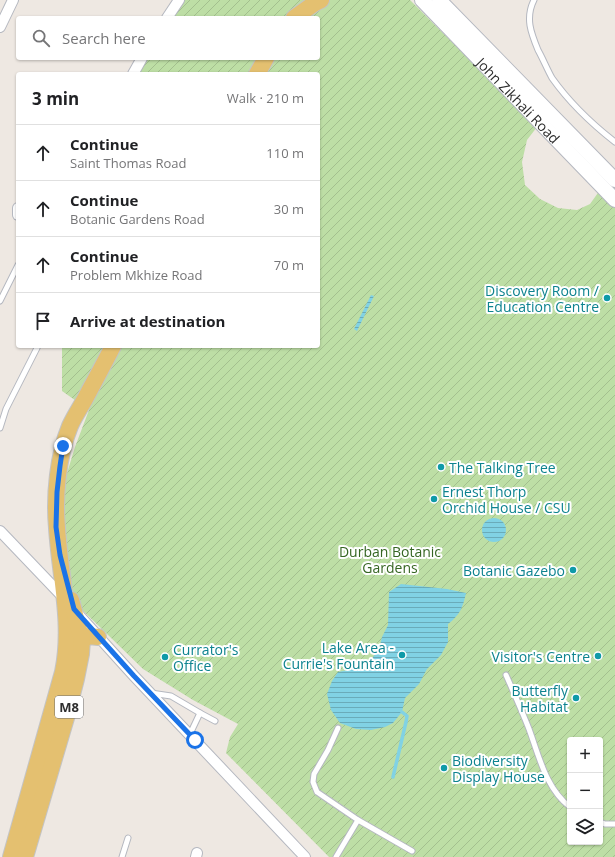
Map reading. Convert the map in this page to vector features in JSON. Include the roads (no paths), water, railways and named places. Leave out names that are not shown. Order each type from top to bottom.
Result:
[{"type":"main road","points":[[297,16],[315,2],[321,0]]},
{"type":"main road","name":"John Zikhali Road","points":[[422,0],[615,200]]},
{"type":"main road","name":"John Zikhali Road","points":[[439,0],[615,180]]},
{"type":"main road","points":[[259,72],[265,60]]},
{"type":"main road","name":"M8","points":[[11,857],[63,672],[68,640],[68,604],[56,527],[57,492],[63,446],[70,426],[112,348]]},
{"type":"main road","name":"M8","points":[[25,857],[72,695],[81,654],[82,640],[68,604],[56,580],[60,555]]},
{"type":"main road","points":[[82,640],[89,636],[98,636]]},
{"type":"street","points":[[0,27],[13,0]]},
{"type":"street","points":[[168,16],[179,0]]},
{"type":"street","points":[[134,72],[141,60]]},
{"type":"street","points":[[0,531],[56,580]]},
{"type":"street","points":[[68,604],[305,857]]},
{"type":"lane","points":[[534,0],[529,16],[529,27],[533,39],[552,76],[562,90],[599,130],[615,142]]},
{"type":"lane","points":[[0,301],[16,269]]},
{"type":"lane","points":[[0,428],[6,409],[37,348]]},
{"type":"lane","points":[[506,675],[545,773],[554,792],[567,804]]},
{"type":"lane","points":[[150,692],[171,696],[215,721]]},
{"type":"lane","points":[[190,734],[200,713]]},
{"type":"lane","points":[[338,728],[328,750],[314,774],[314,786],[317,792],[358,820],[412,851]]},
{"type":"lane","points":[[336,857],[358,820]]},
{"type":"lane","points":[[603,823],[615,824]]},
{"type":"lane","points":[[122,857],[128,838]]},
{"type":"water","points":[[371,295],[374,296],[357,331],[354,329]]},
{"type":"water","points":[[494,518],[502,522],[506,530],[502,538],[494,542],[486,538],[482,530],[486,522]]},
{"type":"water","points":[[401,584],[447,589],[466,593],[460,610],[448,624],[448,642],[441,655],[427,669],[419,684],[405,698],[402,712],[393,723],[385,727],[371,730],[356,729],[340,723],[331,710],[327,694],[332,681],[338,672],[358,668],[370,661],[379,649],[382,637],[388,625],[389,592]]},
{"type":"waterway","points":[[393,777],[407,716],[402,712]]},
{"type":"place","name":"Discovery Room / Education Centre","points":[[607,298]]},
{"type":"place","name":"The Talking Tree","points":[[441,467]]},
{"type":"place","name":"Ernest Thorp Orchid House / CSU","points":[[434,499]]},
{"type":"place","name":"Botanic Gazebo","points":[[573,570]]},
{"type":"place","name":"Lake Area - Currie's Fountain","points":[[402,655]]},
{"type":"place","name":"Visitor's Centre","points":[[598,656]]},
{"type":"place","name":"Currator's Office","points":[[165,657]]},
{"type":"place","name":"Butterfly Habitat","points":[[576,698]]},
{"type":"place","name":"Biodiversity Display House","points":[[444,768]]},
{"type":"park label","name":"Durban Botanic Gardens","points":[[390,560]]}]
